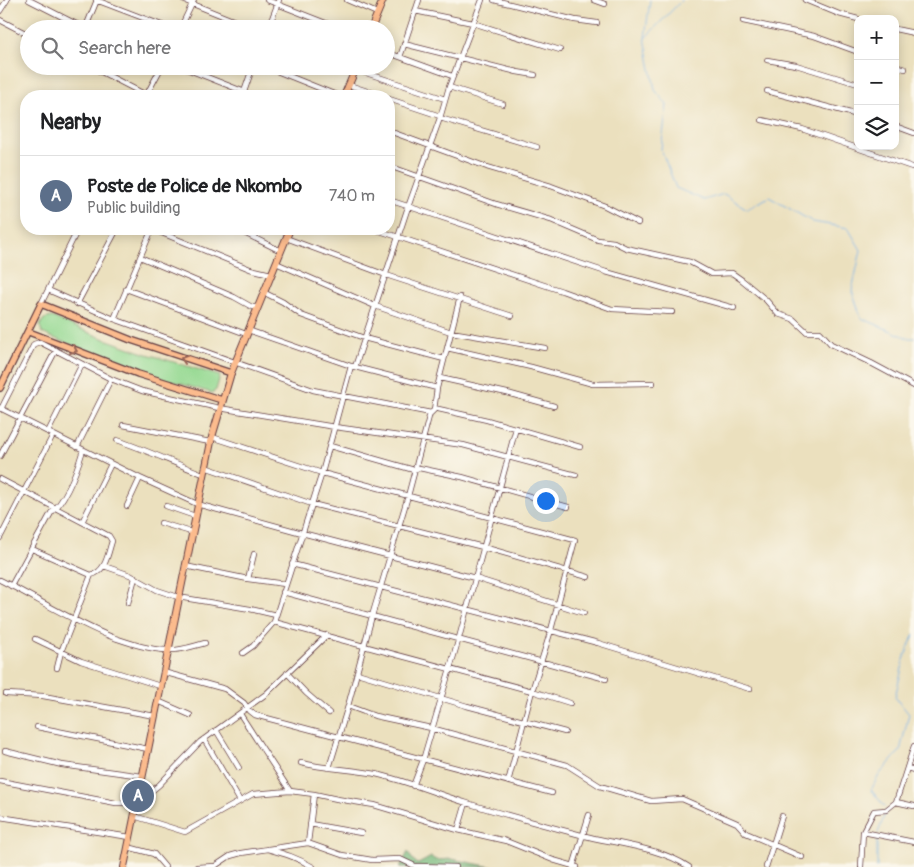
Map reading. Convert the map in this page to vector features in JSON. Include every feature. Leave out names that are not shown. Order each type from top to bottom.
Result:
[{"type":"highway","points":[[374,20],[383,0]]},
{"type":"highway","points":[[347,90],[353,75]]},
{"type":"highway","points":[[124,867],[191,532],[219,408],[247,332],[287,235]]},
{"type":"main road","points":[[0,388],[41,304],[131,340],[231,373]]},
{"type":"main road","points":[[28,332],[138,374],[222,400]]},
{"type":"street","points":[[0,10],[7,0]]},
{"type":"street","points":[[29,0],[68,20]]},
{"type":"street","points":[[89,20],[97,0],[149,20]]},
{"type":"street","points":[[183,0],[193,2],[234,20]]},
{"type":"street","points":[[266,0],[279,2],[320,20]]},
{"type":"street","points":[[347,0],[377,13]]},
{"type":"street","points":[[400,57],[419,0]]},
{"type":"street","points":[[243,653],[253,646],[274,622],[282,592],[322,473],[353,366],[440,117],[448,87],[482,0]]},
{"type":"street","points":[[494,0],[575,20],[597,23]]},
{"type":"street","points":[[594,0],[605,4]]},
{"type":"street","points":[[804,0],[854,18]]},
{"type":"street","points":[[184,20],[193,2]]},
{"type":"street","points":[[272,20],[279,2]]},
{"type":"street","points":[[415,11],[473,23],[560,50]]},
{"type":"street","points":[[0,20],[20,30]]},
{"type":"street","points":[[743,21],[814,36],[854,51]]},
{"type":"street","points":[[899,30],[914,33]]},
{"type":"street","points":[[404,44],[535,75]]},
{"type":"street","points":[[395,55],[452,76]]},
{"type":"street","points":[[768,60],[796,65],[854,83]]},
{"type":"street","points":[[899,67],[906,70]]},
{"type":"street","points":[[107,75],[136,90]]},
{"type":"street","points":[[150,90],[158,75]]},
{"type":"street","points":[[202,75],[239,90]]},
{"type":"street","points":[[245,90],[250,75]]},
{"type":"street","points":[[286,75],[324,90]]},
{"type":"street","points":[[377,75],[445,98]]},
{"type":"street","points":[[349,85],[364,90]]},
{"type":"street","points":[[448,87],[503,104]]},
{"type":"street","points":[[767,91],[854,114]]},
{"type":"street","points":[[395,100],[440,117],[537,147]]},
{"type":"street","points":[[762,120],[802,128],[912,167]]},
{"type":"street","points":[[899,127],[914,132]]},
{"type":"street","points":[[395,133],[487,167],[552,186],[588,199],[638,223]]},
{"type":"street","points":[[395,168],[496,204],[551,220],[598,240],[614,242],[626,248],[690,262],[712,274],[732,273],[766,300],[778,314],[794,320],[807,332],[820,332],[831,344],[914,386]]},
{"type":"street","points":[[395,202],[606,272],[734,308]]},
{"type":"street","points":[[41,304],[75,235]]},
{"type":"street","points":[[77,304],[114,235]]},
{"type":"street","points":[[114,319],[149,235]]},
{"type":"street","points":[[167,235],[250,269],[271,274]]},
{"type":"street","points":[[248,235],[281,251]]},
{"type":"street","points":[[390,235],[612,309],[672,312]]},
{"type":"street","points":[[286,238],[386,275],[460,297],[512,316]]},
{"type":"street","points":[[140,257],[234,297],[252,307],[258,307]]},
{"type":"street","points":[[276,263],[375,306],[451,332],[545,348]]},
{"type":"street","points":[[126,289],[247,332],[353,366],[437,388]]},
{"type":"street","points":[[48,290],[114,319],[235,364],[313,390],[430,413]]},
{"type":"street","points":[[263,292],[284,302],[302,315],[364,338],[444,359]]},
{"type":"street","points":[[328,768],[358,673],[372,616],[408,496],[422,439],[430,413],[433,413],[437,388],[460,297]]},
{"type":"street","points":[[576,475],[463,445],[219,408],[142,390],[111,379],[40,342],[34,344],[1,408],[111,464],[198,504],[475,578],[584,613]]},
{"type":"street","points":[[447,348],[532,367],[593,384],[653,383]]},
{"type":"street","points":[[0,456],[56,350]]},
{"type":"street","points":[[48,432],[82,364]]},
{"type":"street","points":[[440,378],[554,406]]},
{"type":"street","points":[[77,446],[111,379]]},
{"type":"street","points":[[434,408],[516,428],[580,447]]},
{"type":"street","points":[[123,425],[211,439],[322,473],[576,540],[515,751],[508,782]]},
{"type":"street","points":[[413,786],[423,760],[459,638],[516,428]]},
{"type":"street","points":[[0,538],[53,435]]},
{"type":"street","points":[[117,440],[148,450],[158,457],[312,504],[483,547],[588,577]]},
{"type":"street","points":[[330,446],[414,470],[419,468],[453,475],[568,507]]},
{"type":"street","points":[[11,586],[51,513],[57,508],[78,468],[83,450]]},
{"type":"street","points":[[82,522],[111,464]]},
{"type":"street","points":[[127,506],[140,478]]},
{"type":"street","points":[[0,479],[112,539],[104,566],[98,573],[91,575],[32,549]]},
{"type":"street","points":[[166,506],[195,516]]},
{"type":"street","points":[[161,523],[191,532]]},
{"type":"street","points":[[248,579],[254,554]]},
{"type":"street","points":[[292,564],[551,630],[750,689]]},
{"type":"street","points":[[104,566],[135,578],[157,590],[178,597],[276,615]]},
{"type":"street","points":[[184,566],[248,579],[285,584]]},
{"type":"street","points":[[57,668],[61,652],[91,575]]},
{"type":"street","points":[[128,603],[135,578]]},
{"type":"street","points":[[0,580],[74,620],[129,643],[168,650],[184,649],[205,642]]},
{"type":"street","points":[[282,592],[606,679]]},
{"type":"street","points":[[274,622],[449,668],[570,703]]},
{"type":"street","points":[[0,780],[116,802],[137,803],[159,785],[204,739],[266,694],[327,635]]},
{"type":"street","points":[[36,639],[81,661],[160,686]]},
{"type":"street","points":[[163,672],[225,688],[244,703],[247,709],[255,715],[552,793]]},
{"type":"street","points":[[287,673],[329,713]]},
{"type":"street","points":[[358,673],[440,698],[565,732]]},
{"type":"street","points":[[6,694],[42,696],[154,716]]},
{"type":"street","points":[[158,701],[190,714]]},
{"type":"street","points":[[348,706],[375,716],[432,728],[567,765],[600,786],[651,801],[682,799],[737,823],[746,833],[802,857]]},
{"type":"street","points":[[240,714],[290,791]]},
{"type":"street","points":[[37,727],[148,749]]},
{"type":"street","points":[[216,730],[239,768]]},
{"type":"street","points":[[204,739],[240,801]]},
{"type":"street","points":[[861,867],[863,832],[874,811],[886,810],[896,802],[914,746]]},
{"type":"street","points":[[5,752],[62,765],[142,776]]},
{"type":"street","points":[[301,763],[375,774],[466,803],[584,836],[674,857],[689,867]]},
{"type":"street","points":[[907,768],[914,770]]},
{"type":"street","points":[[134,816],[184,832],[240,801],[259,793],[290,791],[374,805],[458,830],[506,841],[574,867],[589,815]]},
{"type":"street","points":[[308,843],[314,794]]},
{"type":"street","points":[[896,802],[914,806]]},
{"type":"street","points":[[458,830],[466,803]]},
{"type":"street","points":[[766,867],[782,816]]},
{"type":"street","points":[[0,817],[130,837]]},
{"type":"street","points":[[310,824],[361,833]]},
{"type":"street","points":[[863,832],[914,842]]},
{"type":"street","points":[[197,867],[215,866],[236,854],[308,843],[342,855],[372,860],[400,859],[415,866],[456,867]]},
{"type":"street","points":[[128,847],[154,854],[165,867]]},
{"type":"street","points":[[265,849],[288,854],[313,867]]},
{"type":"street","points":[[372,860],[372,867]]},
{"type":"green space","points":[[52,317],[144,353],[220,376],[216,390],[212,393],[141,372],[42,333],[40,325],[44,319]]},
{"type":"green space","points":[[408,852],[418,864],[431,857],[436,860],[452,859],[492,867],[400,867]]},
{"type":"waterway","points":[[650,0],[645,38],[655,90],[667,105],[661,149],[676,188],[704,200],[724,194],[747,209],[769,197],[813,222],[848,228],[861,250],[852,290],[861,318],[908,338],[914,338]]},
{"type":"waterway","points":[[646,37],[682,0]]},
{"type":"waterway","points":[[885,807],[871,790],[879,775],[900,751],[909,714],[895,697],[905,656],[914,634]]},
{"type":"waterway","points":[[878,833],[886,811]]},
{"type":"waterway","points":[[877,837],[877,867]]},
{"type":"place","name":"Poste de Police de Nkombo","points":[[138,796]]}]
